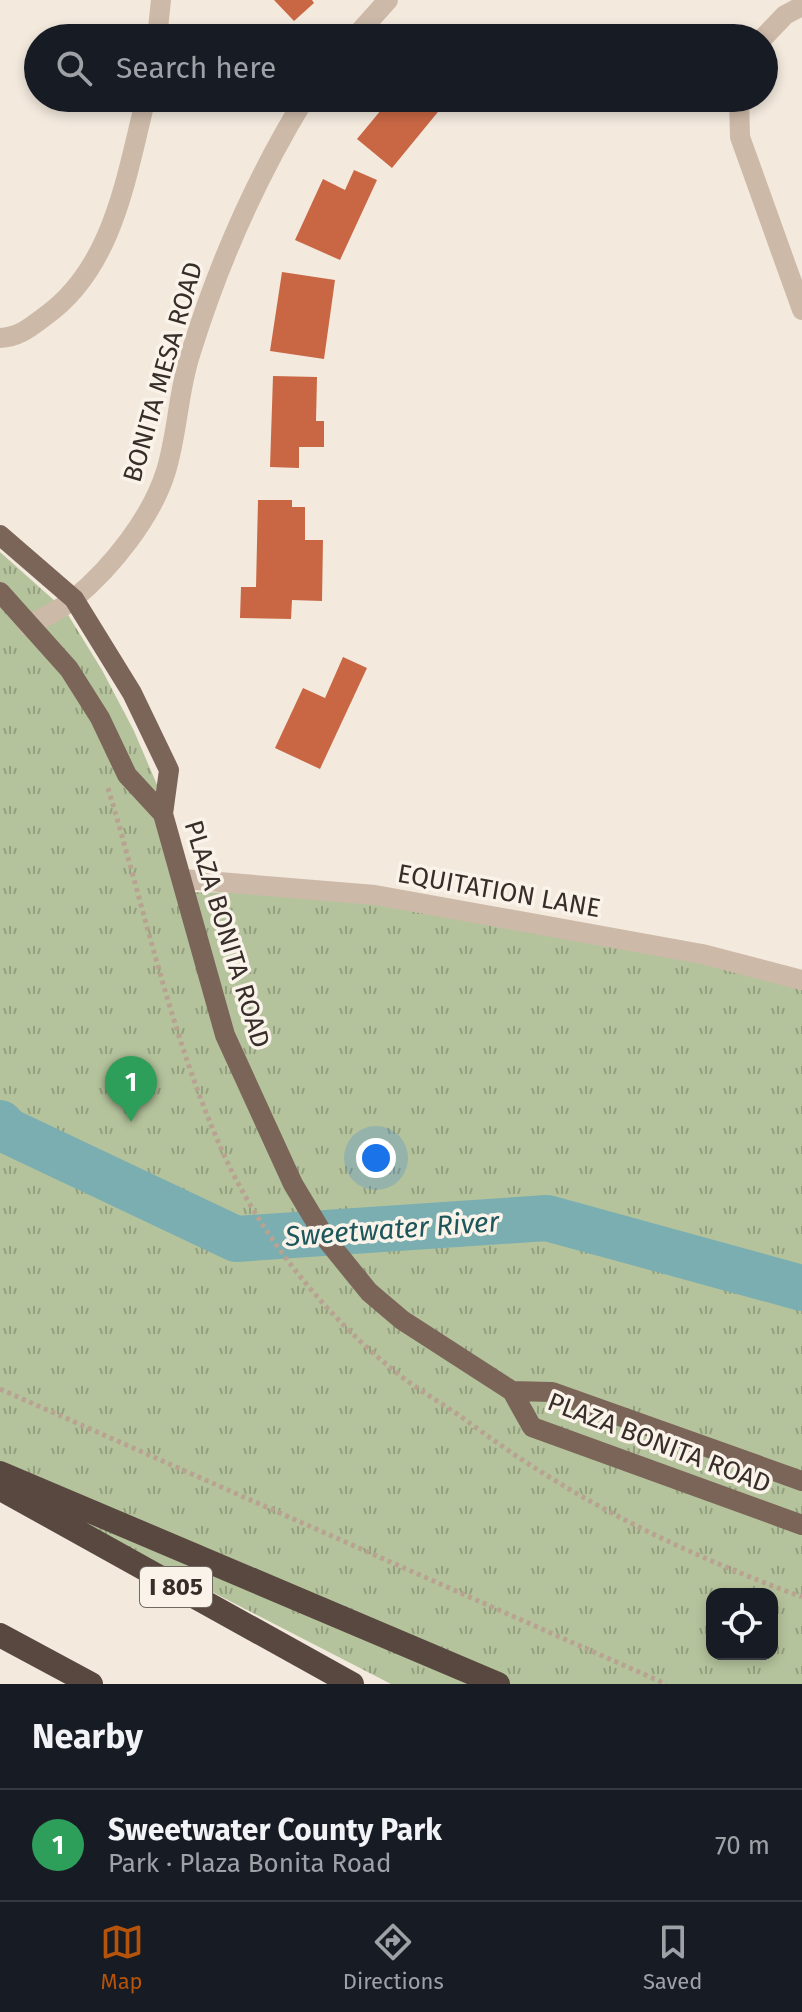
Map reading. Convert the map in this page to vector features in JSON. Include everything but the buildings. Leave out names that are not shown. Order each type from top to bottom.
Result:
[{"type":"highway","points":[[0,1473],[498,1684]]},
{"type":"highway","name":"I 805","points":[[0,1488],[352,1684]]},
{"type":"highway","points":[[0,1635],[91,1684]]},
{"type":"main road","name":"PLAZA BONITA ROAD","points":[[0,535],[74,599],[132,693],[169,770],[163,814],[225,1035],[293,1184],[326,1239],[369,1292],[402,1320],[512,1391],[532,1427],[802,1525]]},
{"type":"main road","name":"PLAZA BONITA ROAD","points":[[0,592],[69,669],[100,718],[127,775],[163,814]]},
{"type":"main road","name":"PLAZA BONITA ROAD","points":[[512,1391],[552,1392],[802,1481]]},
{"type":"street","points":[[158,24],[161,0]]},
{"type":"street","points":[[367,24],[388,0]]},
{"type":"street","points":[[776,24],[785,15],[802,6]]},
{"type":"street","points":[[0,338],[15,337],[63,304],[101,255],[142,112]]},
{"type":"street","name":"BONITA MESA ROAD","points":[[28,626],[74,599],[103,570],[149,509],[166,472],[189,355],[225,252],[266,162],[296,112]]},
{"type":"street","points":[[739,112],[740,137],[802,310]]},
{"type":"street","name":"EQUITATION LANE","points":[[183,879],[375,895],[702,954],[802,980]]},
{"type":"path","points":[[0,1389],[666,1684]]},
{"type":"path","points":[[495,1445],[615,1517],[709,1562],[802,1597]]},
{"type":"green space","points":[[0,552],[65,610],[102,670],[134,731],[164,801],[187,892],[377,895],[802,979],[802,1684],[391,1684],[0,1483]]},
{"type":"waterway","name":"Sweetwater River","points":[[0,1123],[8,1131],[236,1239],[547,1218],[802,1288]]},
{"type":"place","name":"Sweetwater County Park","points":[[131,1122]]}]
